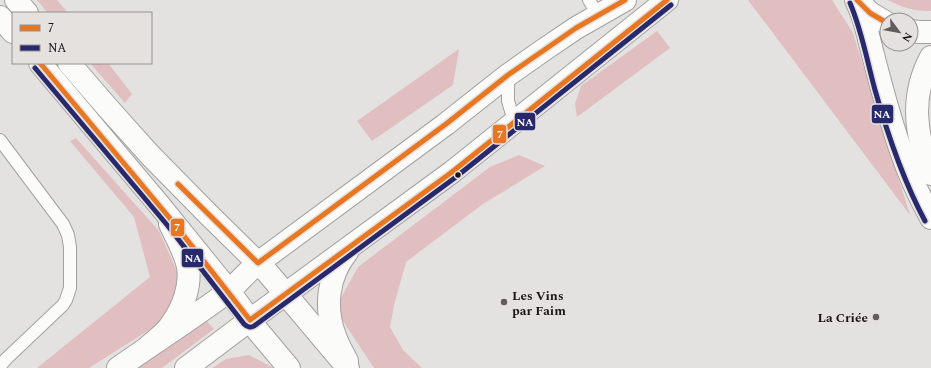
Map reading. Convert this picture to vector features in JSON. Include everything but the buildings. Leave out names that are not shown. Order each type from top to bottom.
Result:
[{"type":"main road","points":[[16,0],[26,12]]},
{"type":"main road","points":[[118,368],[229,291],[258,263],[446,124],[508,75],[576,28],[593,8],[624,0]]},
{"type":"main road","points":[[186,368],[452,172],[667,0]]},
{"type":"main road","points":[[857,0],[870,13],[879,18]]},
{"type":"main road","points":[[857,0],[900,149],[931,218]]},
{"type":"main road","points":[[0,17],[12,31]]},
{"type":"main road","points":[[919,32],[931,32]]},
{"type":"main road","points":[[931,57],[926,66],[918,90],[917,118],[923,150],[931,174]]},
{"type":"main road","points":[[41,64],[161,207],[289,368]]},
{"type":"main road","points":[[70,64],[150,155],[258,263],[349,368]]},
{"type":"main road","points":[[150,345],[173,323],[183,303],[188,278],[188,267],[184,256],[161,207]]},
{"type":"main road","points":[[349,368],[335,335],[330,317],[329,302],[331,285],[336,270],[354,243]]},
{"type":"lane","points":[[508,75],[508,101],[511,111],[517,121]]},
{"type":"lane","points":[[0,140],[63,224],[68,235],[70,247],[70,288],[63,305],[0,366]]},
{"type":"shaded area","points":[[37,0],[57,0],[67,12],[47,12]]},
{"type":"shaded area","points":[[748,0],[832,0],[853,33],[910,215]]},
{"type":"shaded area","points":[[888,0],[931,0],[931,11],[909,8]]},
{"type":"shaded area","points":[[657,31],[670,48],[577,117],[575,104],[581,86]]},
{"type":"shaded area","points":[[459,49],[453,85],[372,141],[357,121]]},
{"type":"shaded area","points":[[91,64],[109,64],[132,94],[125,103]]},
{"type":"shaded area","points":[[76,138],[159,231],[179,277],[173,298],[160,323],[89,368],[37,368],[150,277],[134,217],[70,141]]},
{"type":"shaded area","points":[[519,155],[545,166],[483,204],[406,262],[394,305],[390,327],[403,350],[422,368],[374,368],[339,315],[338,303],[358,267],[490,167]]},
{"type":"shaded area","points":[[204,318],[214,329],[162,368],[137,368]]},
{"type":"shaded area","points":[[249,355],[274,368],[212,368],[226,359]]},
{"type":"transit line","name":"7","points":[[178,184],[258,263],[446,124],[508,75],[576,28],[625,0]]},
{"type":"transit line","name":"7","points":[[41,64],[173,222],[250,320],[452,172],[667,0]]},
{"type":"transit line","name":"7","points":[[857,0],[870,13],[879,18]]},
{"type":"transit line","name":"NA","points":[[850,3],[861,35],[885,124],[903,174],[925,221]]},
{"type":"transit line","name":"NA","points":[[35,68],[168,226],[244,324],[252,327],[456,177],[671,5]]},
{"type":"place","name":"Les Vins par Faim","points":[[504,302]]},
{"type":"place","name":"La Criée","points":[[876,317]]}]
